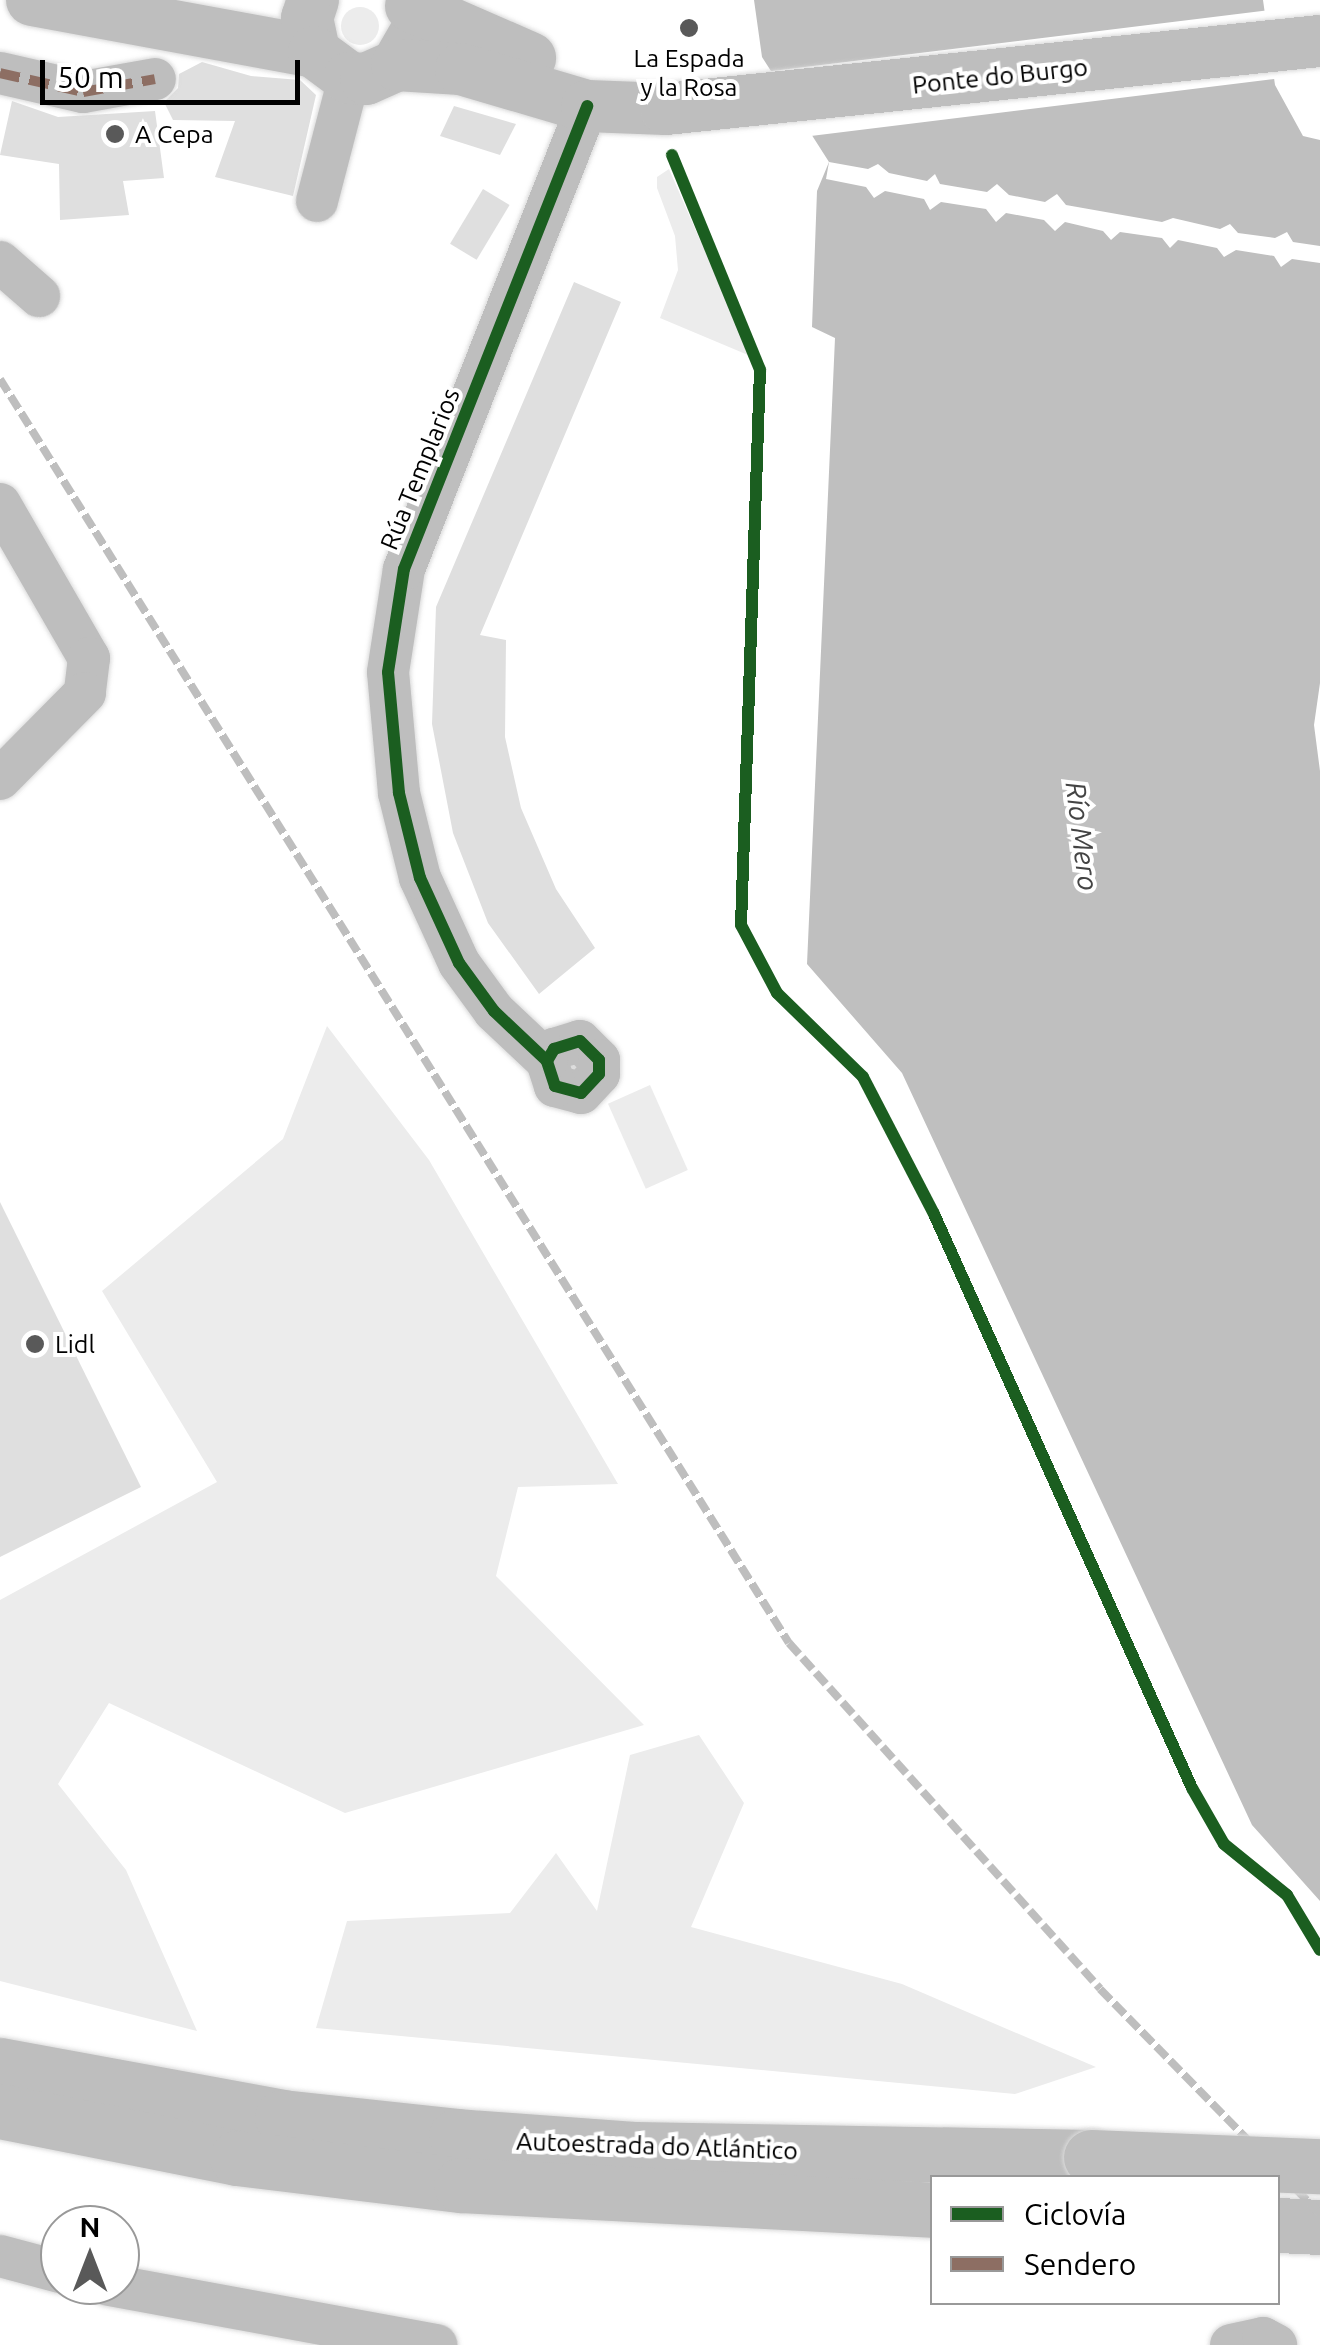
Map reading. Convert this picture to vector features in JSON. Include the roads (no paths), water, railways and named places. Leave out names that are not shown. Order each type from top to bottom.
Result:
[{"type":"highway","name":"Autoestrada do Atlántico","points":[[0,2065],[282,2117],[456,2136],[634,2148],[1092,2157],[1320,2166]]},
{"type":"highway","name":"Autoestrada do Atlántico","points":[[0,2111],[237,2158],[461,2185],[930,2210]]},
{"type":"highway","points":[[0,2144],[103,2165],[237,2158]]},
{"type":"highway","points":[[1280,2225],[1320,2227]]},
{"type":"main road","points":[[32,0],[337,39],[414,38],[410,3],[483,20],[596,78],[734,102]]},
{"type":"main road","points":[[145,0],[240,16],[337,39],[462,69],[587,106],[734,102]]},
{"type":"main road","name":"Ponte do Burgo","points":[[734,102],[1310,46]]},
{"type":"street","points":[[316,200],[337,39]]},
{"type":"street","points":[[0,73],[83,92],[155,78]]},
{"type":"street","name":"Rúa Templarios","points":[[547,1061],[494,1011],[459,963],[420,878],[399,793],[388,672],[404,568],[587,106]]},
{"type":"street","points":[[0,262],[38,296]]},
{"type":"street","points":[[0,504],[89,658],[85,693],[0,778]]},
{"type":"street","points":[[0,2256],[40,2267]]},
{"type":"street","points":[[140,2291],[437,2345]]},
{"type":"street","points":[[1231,2345],[1263,2338],[1276,2345]]},
{"type":"water","name":"Río Mero","points":[[754,0],[1263,0],[1275,85],[1303,136],[1320,140],[1320,683],[1314,725],[1320,771],[1320,1901],[1252,1825],[902,1073],[807,964],[835,338],[812,327],[817,191],[829,162],[762,57]]},
{"type":"railway","points":[[0,379],[789,1643],[1100,1989],[1320,2214]]},
{"type":"place","name":"La Espada y la Rosa","points":[[689,28]]},
{"type":"place","name":"A Cepa","points":[[115,134]]},
{"type":"place","name":"Lidl","points":[[35,1344]]}]
